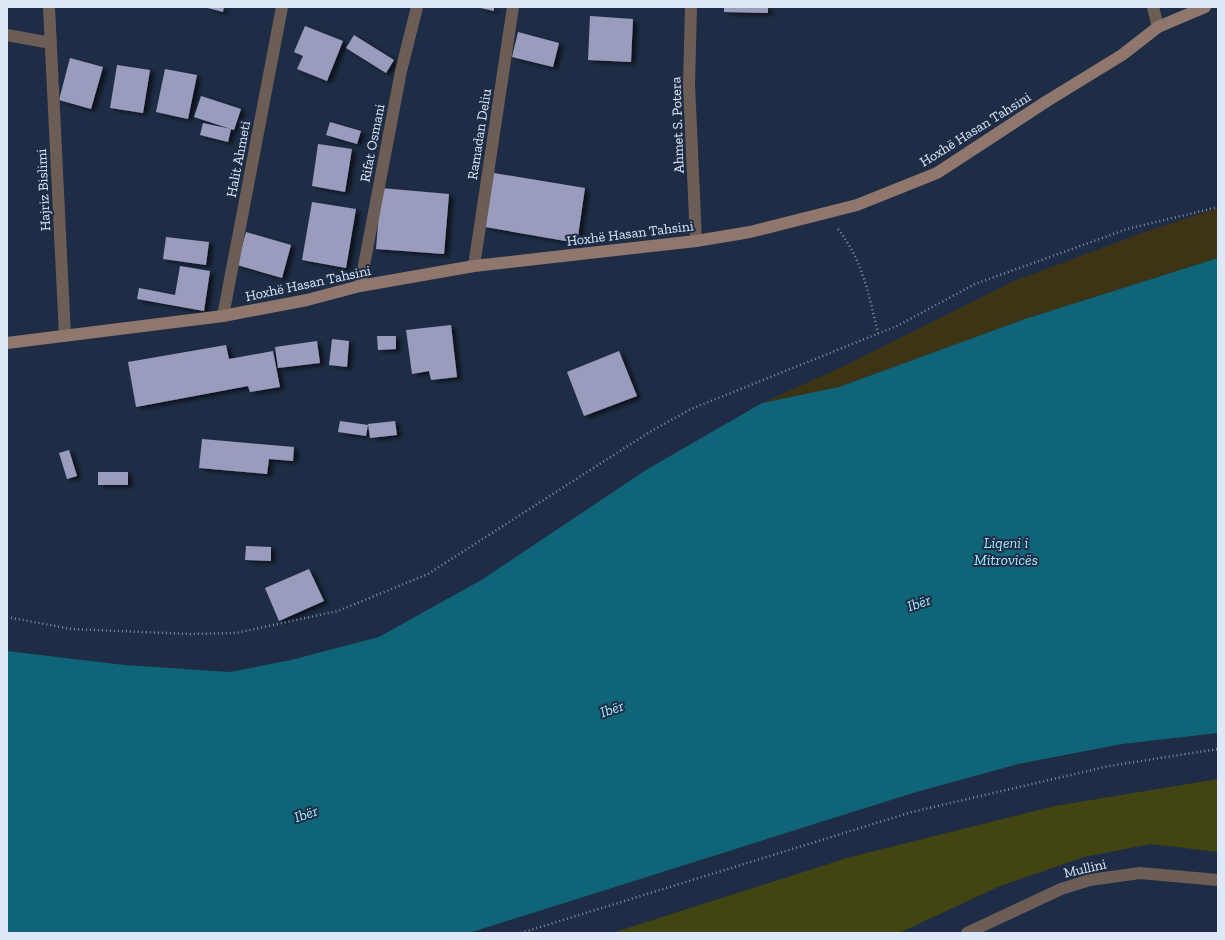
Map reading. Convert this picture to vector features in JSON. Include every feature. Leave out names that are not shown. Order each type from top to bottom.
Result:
[{"type":"street","name":"Hajriz Bislimi","points":[[49,7],[65,336]]},
{"type":"street","name":"Halit Ahmeti","points":[[223,316],[282,7]]},
{"type":"street","name":"Rifat Osmani","points":[[360,286],[401,71],[416,7]]},
{"type":"street","name":"Ramadan Deliu","points":[[474,266],[513,7]]},
{"type":"street","name":"Ahmet S. Potera","points":[[691,7],[689,84],[696,241]]},
{"type":"street","points":[[1153,7],[1158,27]]},
{"type":"street","name":"Hoxhë Hasan Tahsini","points":[[7,343],[223,316],[307,300],[360,286],[474,266],[696,241],[750,232],[857,205],[937,173],[1047,101],[1122,55],[1158,27],[1205,7]]},
{"type":"street","points":[[7,35],[51,43]]},
{"type":"street","name":"Mullini","points":[[967,933],[1061,889],[1090,880],[1140,873],[1218,880]]},
{"type":"path","points":[[7,617],[71,629],[190,634],[236,633],[338,611],[428,574],[648,433],[691,409],[897,326],[975,284],[1127,229],[1218,207]]},
{"type":"path","points":[[823,213],[838,230],[855,254],[866,281],[878,333]]},
{"type":"path","points":[[521,933],[912,812],[1109,766],[1218,749]]},
{"type":"green space","points":[[1218,779],[1218,852],[1151,844],[1084,857],[1000,886],[899,933],[612,933],[847,858],[1055,806]]},
{"type":"sand","points":[[1218,208],[1218,258],[1025,319],[839,387],[762,403],[842,367],[1014,281],[1142,233]]},
{"type":"water","name":"Liqeni i Mitrovicës","points":[[1218,258],[1218,733],[1122,744],[1018,764],[913,793],[469,933],[7,933],[7,651],[124,665],[230,672],[291,660],[379,637],[483,579],[646,470],[762,403],[839,387],[1025,319]]},
{"type":"building","points":[[204,7],[224,7],[223,12]]},
{"type":"building","points":[[476,7],[494,7],[494,11]]},
{"type":"building","points":[[724,7],[768,7],[768,13],[724,12]]},
{"type":"building","points":[[590,16],[633,19],[631,62],[588,60]]},
{"type":"building","points":[[305,26],[343,41],[327,81],[297,69],[303,56],[294,52]]},
{"type":"building","points":[[518,32],[559,43],[553,67],[512,57]]},
{"type":"building","points":[[354,35],[394,60],[386,73],[346,48]]},
{"type":"building","points":[[70,58],[103,67],[91,109],[59,100]]},
{"type":"building","points":[[117,65],[150,70],[143,113],[110,108]]},
{"type":"building","points":[[165,69],[197,75],[188,119],[156,112]]},
{"type":"building","points":[[201,96],[241,109],[234,130],[194,117]]},
{"type":"building","points":[[330,122],[361,131],[357,144],[326,135]]},
{"type":"building","points":[[203,123],[231,129],[228,142],[200,135]]},
{"type":"building","points":[[318,144],[352,149],[345,192],[312,186]]},
{"type":"building","points":[[494,173],[585,188],[577,243],[485,227]]},
{"type":"building","points":[[381,188],[449,194],[444,254],[376,249]]},
{"type":"building","points":[[312,202],[356,209],[346,268],[302,260]]},
{"type":"building","points":[[246,232],[291,245],[282,278],[237,265]]},
{"type":"building","points":[[166,237],[209,242],[206,265],[163,259]]},
{"type":"building","points":[[180,266],[210,271],[204,311],[137,299],[139,288],[175,295]]},
{"type":"building","points":[[451,325],[457,377],[431,380],[429,371],[412,374],[406,330]]},
{"type":"building","points":[[377,336],[396,336],[396,349],[378,350]]},
{"type":"building","points":[[332,339],[349,341],[347,367],[329,365]]},
{"type":"building","points":[[317,341],[320,363],[278,368],[275,347]]},
{"type":"building","points":[[226,345],[229,359],[273,351],[280,387],[250,392],[248,386],[136,407],[128,362]]},
{"type":"building","points":[[619,351],[637,396],[584,416],[567,372]]},
{"type":"building","points":[[340,421],[368,425],[366,436],[338,432]]},
{"type":"building","points":[[395,421],[397,435],[370,438],[368,424]]},
{"type":"building","points":[[202,439],[294,447],[293,461],[269,459],[267,474],[199,468]]},
{"type":"building","points":[[69,450],[77,476],[67,479],[59,453]]},
{"type":"building","points":[[98,472],[128,472],[128,485],[98,485]]},
{"type":"building","points":[[246,546],[271,547],[271,561],[245,560]]},
{"type":"building","points":[[309,569],[324,601],[279,621],[265,588]]},
{"type":"water label","name":"Ibër","points":[[919,603]]},
{"type":"water label","name":"Ibër","points":[[612,709]]},
{"type":"water label","name":"Ibër","points":[[306,814]]}]
